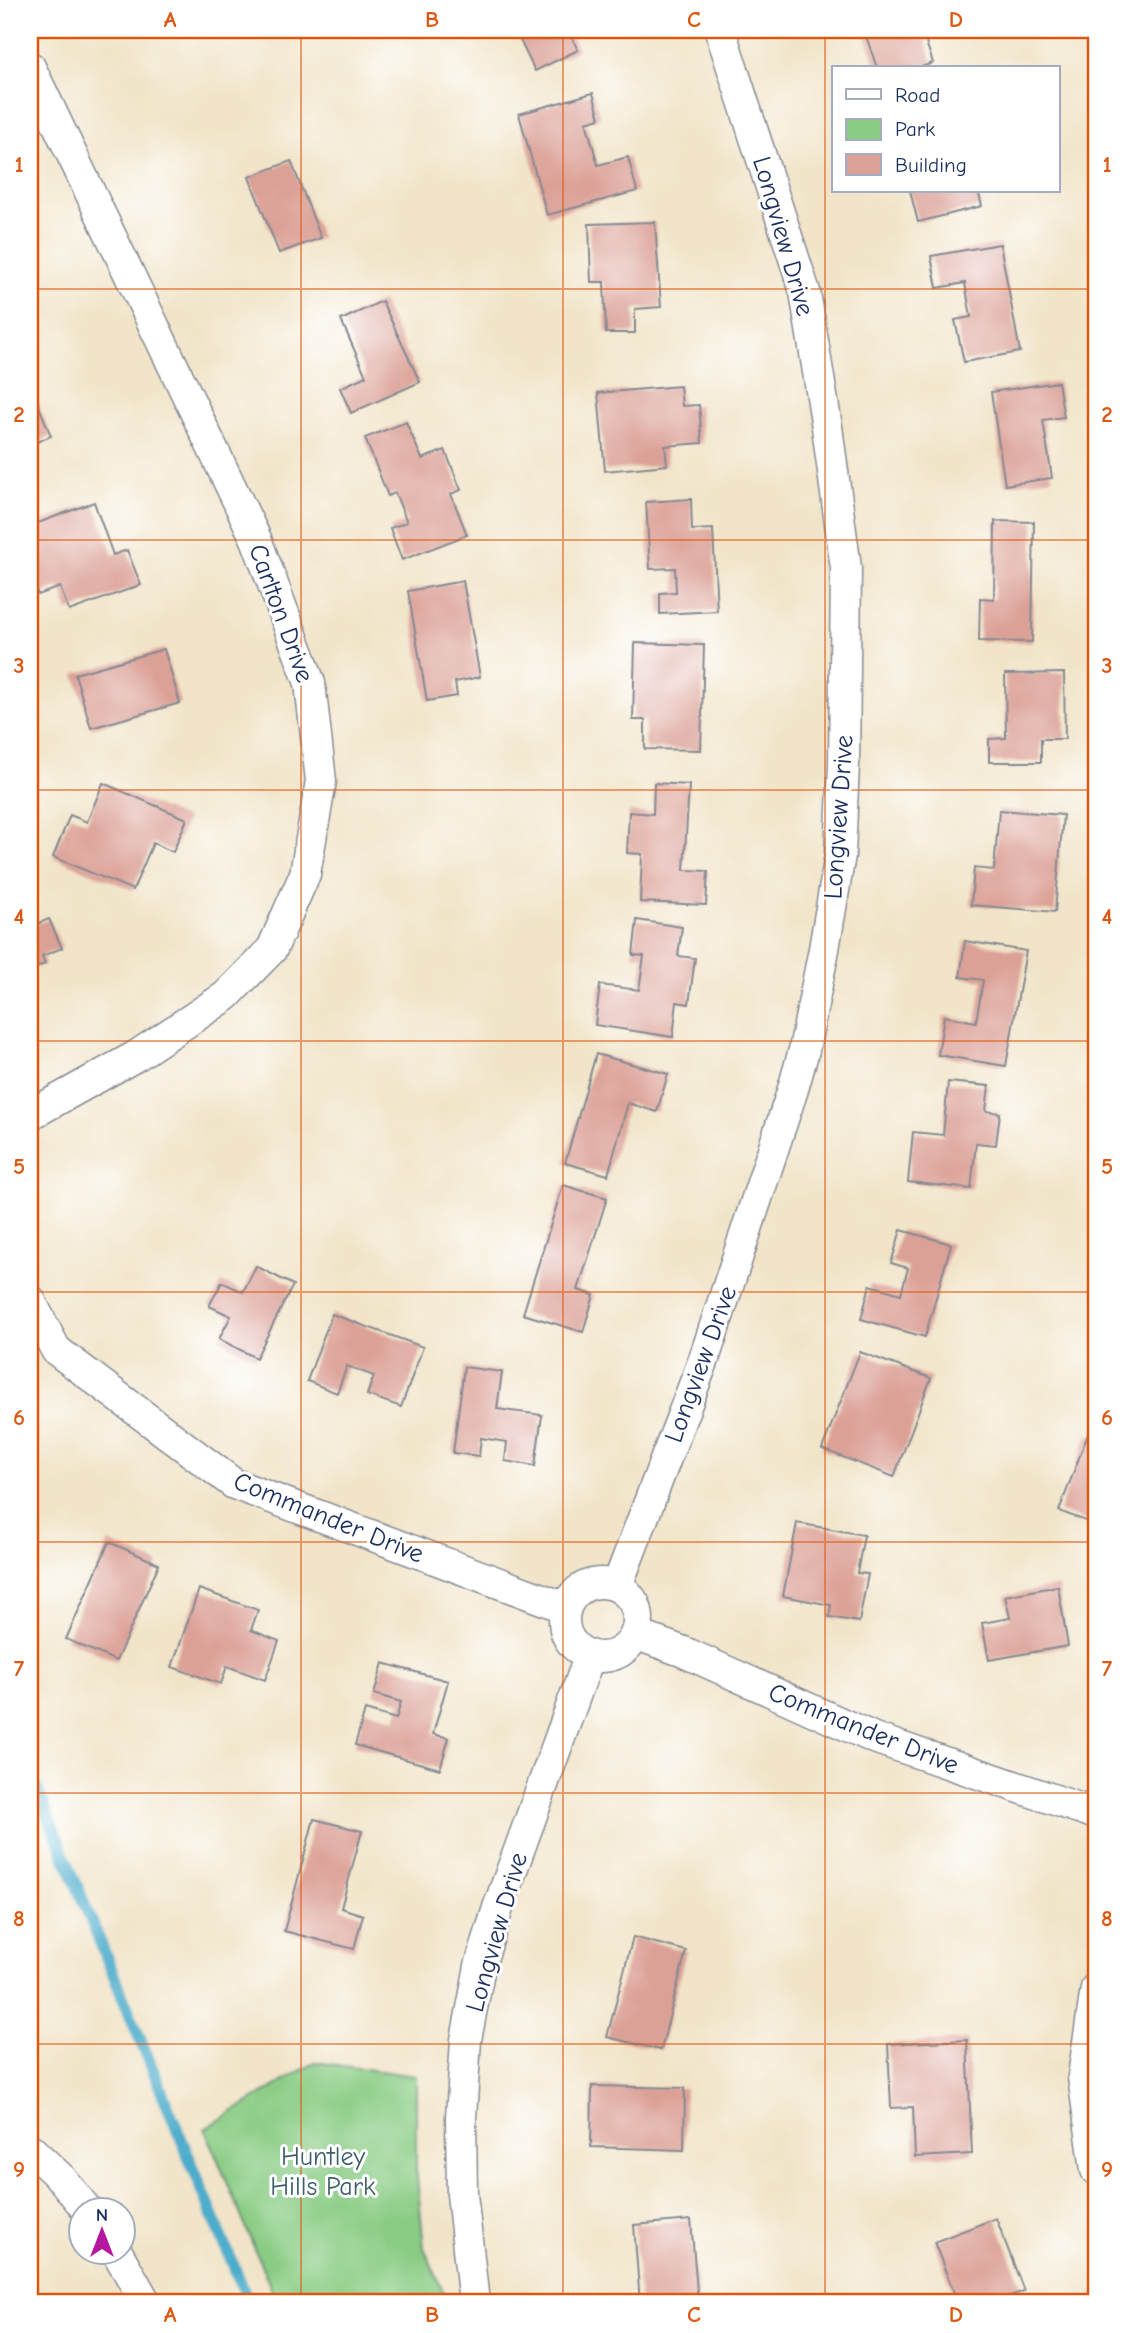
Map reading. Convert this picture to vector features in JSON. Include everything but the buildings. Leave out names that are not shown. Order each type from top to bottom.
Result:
[{"type":"street","name":"Longview Drive","points":[[617,1586],[704,1359],[793,1089],[809,1025],[840,855],[846,568],[827,427],[805,292],[720,30]]},
{"type":"street","name":"Carlton Drive","points":[[30,66],[256,539],[310,683],[321,781],[305,874],[272,949],[226,996],[136,1056],[30,1115]]},
{"type":"street","name":"Commander Drive","points":[[30,1300],[56,1350],[234,1483],[566,1608]]},
{"type":"street","points":[[592,1584],[617,1586],[626,1592],[638,1612],[639,1623],[635,1634],[622,1651],[612,1655],[590,1655],[571,1641],[566,1631],[566,1608],[572,1597],[592,1584]]},
{"type":"street","name":"Commander Drive","points":[[635,1634],[684,1652],[874,1738],[1096,1814]]},
{"type":"street","name":"Longview Drive","points":[[474,2303],[462,2194],[461,2117],[466,2040],[480,1966],[498,1908],[590,1655]]},
{"type":"street","points":[[1096,1988],[1083,2077],[1096,2170]]},
{"type":"street","points":[[30,2150],[62,2179],[75,2196]]},
{"type":"street","points":[[125,2266],[146,2303]]},
{"type":"green space","name":"Huntley Hills Park","points":[[315,2062],[416,2076],[416,2167],[424,2248],[448,2303],[277,2303],[205,2129]]},
{"type":"waterway","points":[[30,1772],[249,2303]]}]
